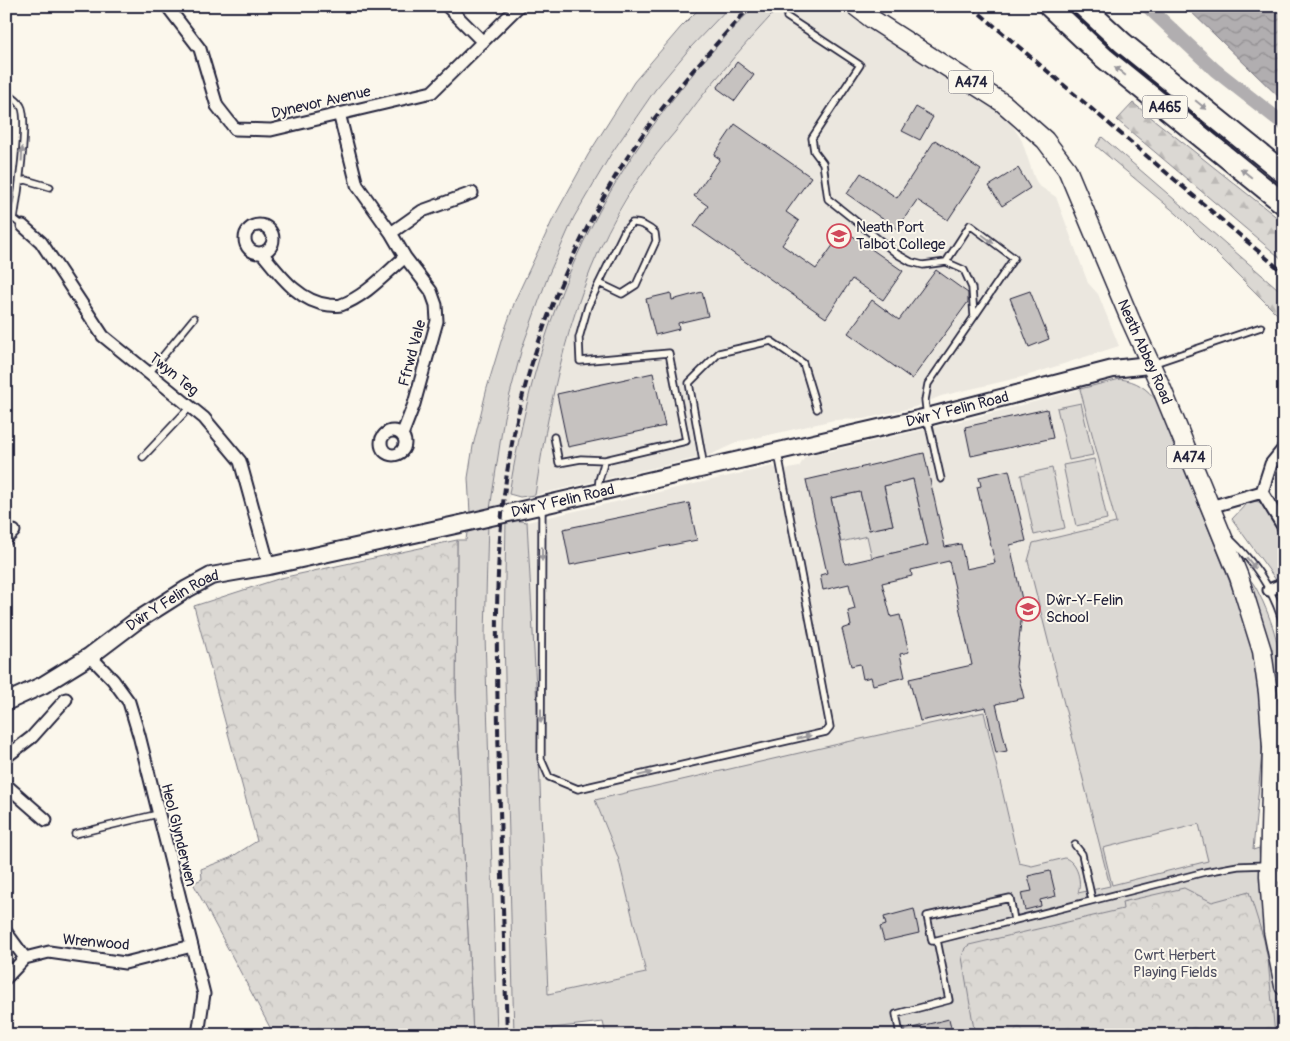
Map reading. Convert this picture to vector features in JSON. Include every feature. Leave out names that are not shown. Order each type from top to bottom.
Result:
[{"type":"highway","name":"A465","points":[[1049,6],[1104,58],[1284,204]]},
{"type":"highway","name":"A465","points":[[1083,6],[1123,43],[1284,173]]},
{"type":"main road","name":"Neath Abbey Road","points":[[855,6],[872,19],[1003,103],[1045,140],[1067,169],[1239,577],[1262,651],[1268,693],[1272,747],[1273,931],[1284,986]]},
{"type":"street","name":"Dynevor Avenue","points":[[167,6],[200,49],[217,106],[235,128],[271,130],[432,92],[519,6]]},
{"type":"street","points":[[447,6],[483,42]]},
{"type":"street","name":"Ffrwd Vale","points":[[339,113],[357,185],[391,233],[404,257],[431,290],[436,305],[438,321],[414,404],[402,435]]},
{"type":"street","points":[[391,233],[422,211],[472,193]]},
{"type":"street","name":"Twyn Teg","points":[[18,223],[41,242],[103,336],[204,418],[240,461],[269,566]]},
{"type":"street","points":[[262,253],[284,281],[308,299],[338,306],[368,289],[404,257]]},
{"type":"street","name":"Dŵr Y Felin Road","points":[[6,702],[43,686],[90,656],[135,622],[211,576],[269,566],[598,493],[927,417],[1113,369],[1150,364]]},
{"type":"street","points":[[1284,448],[1271,464],[1262,492],[1284,528]]},
{"type":"street","points":[[1210,507],[1262,492]]},
{"type":"street","points":[[1269,590],[1284,584]]},
{"type":"street","name":"Heol Glynderwen","points":[[90,656],[113,680],[130,702],[204,994],[198,1035]]},
{"type":"street","points":[[6,758],[32,737],[66,699]]},
{"type":"street","points":[[6,785],[46,820]]},
{"type":"street","points":[[6,932],[25,958],[6,978]]},
{"type":"street","name":"Wrenwood","points":[[25,958],[49,952],[126,963],[192,946]]},
{"type":"lane","points":[[787,17],[860,65],[812,138],[814,152],[823,163],[828,199],[897,254],[911,262],[923,265],[946,262],[964,270],[972,288],[974,317]]},
{"type":"lane","points":[[6,93],[22,107],[23,119],[18,223],[6,219]]},
{"type":"lane","points":[[20,182],[26,180],[50,187]]},
{"type":"lane","points":[[554,437],[559,463],[581,459],[605,460],[686,441],[669,353],[580,361],[579,338],[588,306],[625,230],[632,222],[636,222],[655,233],[656,241],[636,285],[622,294],[599,284]]},
{"type":"lane","points":[[942,478],[927,417],[925,400],[928,384],[1014,258],[970,225],[946,262]]},
{"type":"lane","points":[[150,373],[194,318]]},
{"type":"lane","points":[[1150,364],[1261,327]]},
{"type":"lane","points":[[704,469],[689,383],[719,353],[771,341],[803,363],[817,410]]},
{"type":"lane","points":[[143,457],[190,407]]},
{"type":"lane","points":[[542,505],[541,759],[549,776],[578,789],[826,732],[830,727],[778,451]]},
{"type":"lane","points":[[598,493],[599,480],[605,460]]},
{"type":"lane","name":"Neath Abbey Road","points":[[1217,528],[1241,550],[1262,576],[1284,627]]},
{"type":"lane","name":"Neath Abbey Road","points":[[1271,811],[1284,755]]},
{"type":"lane","points":[[75,834],[158,814]]},
{"type":"lane","points":[[1075,845],[1082,854],[1092,900]]},
{"type":"lane","points":[[1014,920],[1010,898],[927,916],[932,940],[937,940],[1206,872],[1238,866],[1274,872]]},
{"type":"lane","points":[[900,1035],[896,1014],[949,1000],[937,940]]},
{"type":"shaded area","points":[[730,6],[755,6],[702,64],[591,227],[565,283],[540,355],[515,459],[505,525],[504,637],[514,1035],[497,1035],[485,635],[488,522],[504,417],[522,348],[548,276],[574,217],[611,154],[655,90],[690,48]]},
{"type":"shaded area","name":"Neath Port Talbot College","points":[[780,6],[843,6],[887,36],[885,39],[1006,115],[1022,141],[1038,185],[1056,197],[1088,283],[1098,294],[1119,346],[1026,376],[941,396],[915,407],[864,419],[834,420],[738,442],[710,455],[535,495],[545,428],[561,362],[583,288],[599,251],[640,177],[721,72]]},
{"type":"shaded area","name":"Dŵr-Y-Felin School","points":[[1120,379],[1139,384],[1157,401],[1229,580],[1262,752],[1254,846],[1241,853],[1077,894],[1065,858],[1032,866],[1019,864],[984,712],[595,800],[618,857],[646,973],[548,994],[537,706],[527,522],[773,466],[778,471],[799,467],[805,457],[969,419]]},
{"type":"green space","points":[[702,6],[730,6],[690,48],[655,90],[611,154],[574,217],[548,276],[522,348],[504,417],[490,509],[470,513],[468,478],[473,446],[487,388],[516,298],[553,219],[588,155],[634,82],[681,27]]},
{"type":"green space","points":[[755,6],[780,6],[743,47],[657,154],[618,213],[599,251],[583,290],[570,330],[550,412],[535,495],[520,497],[509,494],[530,391],[550,324],[562,291],[591,227],[625,167],[664,110],[708,56]]},
{"type":"green space","points":[[1133,103],[1284,223],[1284,261],[1117,120]]},
{"type":"green space","points":[[1102,137],[1284,294],[1284,321],[1177,214],[1096,146]]},
{"type":"green space","points":[[1120,379],[1131,381],[1141,386],[1157,401],[1229,580],[1249,637],[1260,687],[1262,752],[1253,850],[1259,848],[1261,884],[1283,1035],[606,1035],[603,1022],[552,1028],[551,1035],[514,1035],[504,637],[506,519],[527,522],[537,706],[548,994],[646,973],[618,857],[595,800],[984,712],[1019,863],[1032,866],[1065,858],[1073,864],[1078,873],[1078,893],[1110,886],[1028,561],[1033,543],[1116,523],[1080,389]],"holes":[[[1199,824],[1208,861],[1112,885],[1103,848]]]},
{"type":"green space","points":[[1081,403],[1093,455],[1069,460],[1057,408]]},
{"type":"green space","points":[[1094,459],[1107,519],[1076,526],[1063,465]]},
{"type":"green space","points":[[1052,468],[1065,528],[1034,535],[1021,475]]},
{"type":"green space","points":[[913,479],[928,545],[872,558],[867,536],[841,542],[831,498],[860,492],[869,530],[893,525],[884,486]]},
{"type":"green space","points":[[1254,501],[1264,505],[1273,513],[1281,530],[1285,545],[1284,579],[1276,580],[1232,519],[1247,503]]},
{"type":"green space","points":[[488,522],[485,635],[497,1035],[473,1035],[456,692],[457,540],[466,540],[468,525]]},
{"type":"green space","points":[[457,540],[456,692],[473,1035],[274,1035],[193,883],[202,879],[201,869],[230,858],[257,841],[194,606],[281,578]]},
{"type":"green space","points":[[1247,576],[1263,602],[1276,638],[1282,673],[1282,700],[1279,700],[1270,650]]},
{"type":"green space","name":"Cwrt Herbert Playing Fields","points":[[1184,888],[1212,902],[1249,892],[1264,940],[1268,960],[1275,1035],[975,1035],[962,957],[965,948],[969,945],[1123,909],[1122,902]]},
{"type":"water","points":[[1185,6],[1284,6],[1284,102]]},
{"type":"building","points":[[737,62],[754,75],[735,101],[717,88]]},
{"type":"building","points":[[916,107],[933,117],[920,140],[902,131]]},
{"type":"building","points":[[735,124],[811,177],[786,212],[799,221],[782,245],[816,269],[844,230],[903,271],[883,300],[852,279],[826,318],[694,226],[708,206],[694,196],[720,159],[714,155]]},
{"type":"building","points":[[935,140],[981,170],[948,220],[917,200],[897,229],[847,194],[861,173],[897,198]]},
{"type":"building","points":[[1018,168],[1030,188],[1002,206],[989,186]]},
{"type":"building","points":[[936,270],[968,293],[968,302],[912,379],[848,333],[872,300],[899,320]]},
{"type":"building","points":[[1030,291],[1049,339],[1029,347],[1010,298]]},
{"type":"building","points":[[702,292],[708,316],[678,323],[679,329],[655,335],[646,299],[671,293],[672,300]]},
{"type":"building","points":[[653,373],[665,426],[568,447],[557,394]]},
{"type":"building","points":[[1047,409],[1053,438],[971,456],[965,427]]},
{"type":"building","points":[[924,453],[945,547],[961,544],[966,569],[995,563],[977,487],[981,486],[979,477],[1009,470],[1026,541],[1010,545],[1023,604],[1016,667],[1024,698],[996,704],[1007,751],[996,753],[986,707],[920,721],[909,679],[972,665],[949,561],[911,570],[912,576],[882,583],[891,617],[900,615],[909,652],[900,654],[905,677],[873,685],[871,677],[863,679],[860,664],[851,666],[842,629],[851,626],[848,611],[855,609],[849,584],[823,590],[820,575],[827,573],[806,480]],"holes":[[[913,479],[928,545],[845,564],[831,498],[860,492],[869,530],[893,525],[884,486]]]},
{"type":"building","points":[[689,503],[697,540],[570,565],[563,529]]},
{"type":"building","points":[[1050,871],[1056,896],[1040,900],[1041,906],[1025,910],[1021,893],[1032,891],[1028,876]]},
{"type":"building","points":[[914,909],[919,933],[884,941],[880,927],[886,925],[884,917]]},
{"type":"building","points":[[949,1019],[953,1035],[905,1035],[904,1030]]},
{"type":"waterway","points":[[1147,6],[1215,70],[1284,124]]},
{"type":"railway","points":[[507,1035],[497,688],[497,612],[500,536],[504,499],[509,461],[523,394],[551,308],[575,252],[603,198],[635,146],[671,97],[751,6]]},
{"type":"railway","points":[[971,6],[1284,273]]},
{"type":"place","name":"Neath Port Talbot College","points":[[839,236]]},
{"type":"place","name":"Dŵr-Y-Felin School","points":[[1028,609]]}]
